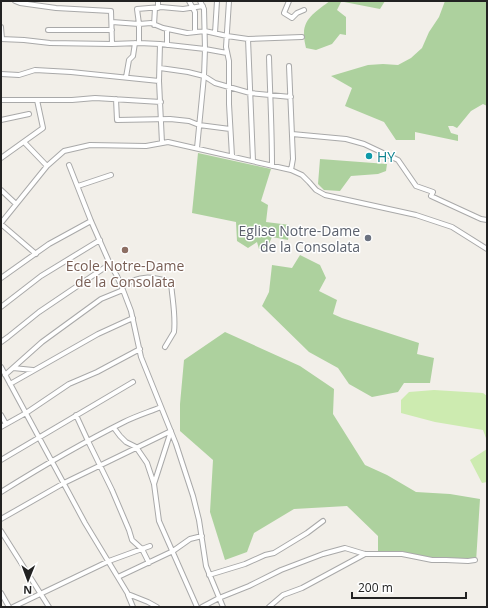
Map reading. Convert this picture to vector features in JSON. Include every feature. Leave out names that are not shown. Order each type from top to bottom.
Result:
[{"type":"street","points":[[15,1],[56,8],[111,11],[112,44]]},
{"type":"street","points":[[154,24],[158,1]]},
{"type":"street","points":[[189,1],[195,12],[196,32]]},
{"type":"street","points":[[197,148],[205,49],[204,9],[200,1]]},
{"type":"street","points":[[215,33],[217,1]]},
{"type":"street","points":[[229,1],[227,53],[232,156]]},
{"type":"street","points":[[289,1],[284,13],[292,18],[297,13],[304,10]]},
{"type":"street","points":[[126,77],[129,60],[133,56],[137,43],[139,24],[137,9],[183,9],[203,6]]},
{"type":"street","points":[[112,22],[139,24],[150,23],[167,29],[187,33],[205,31],[248,39],[302,37]]},
{"type":"street","points":[[1,27],[1,39],[50,43],[160,44],[227,53]]},
{"type":"street","points":[[167,29],[167,45]]},
{"type":"street","points":[[48,30],[112,30]]},
{"type":"street","points":[[248,39],[253,161]]},
{"type":"street","points":[[160,44],[159,81],[162,143]]},
{"type":"street","points":[[269,57],[272,166]]},
{"type":"street","points":[[289,66],[294,159],[291,170]]},
{"type":"street","points":[[160,68],[204,76],[215,83],[250,93],[291,97]]},
{"type":"street","points":[[1,74],[19,75],[34,70],[71,72],[159,81]]},
{"type":"street","points":[[1,100],[72,100],[95,98],[161,102]]},
{"type":"street","points":[[116,99],[117,120],[183,120],[199,125],[230,129]]},
{"type":"street","points":[[1,158],[43,128],[37,100]]},
{"type":"street","points":[[1,120],[29,114]]},
{"type":"street","points":[[292,134],[346,139],[364,144],[398,160],[416,186],[433,192],[431,196],[481,219],[487,220]]},
{"type":"street","points":[[24,142],[47,166]]},
{"type":"street","points":[[36,254],[1,224],[47,166],[64,151],[90,145],[146,146],[168,142],[291,170],[302,175],[316,190],[325,196],[416,215],[452,227],[486,248]]},
{"type":"street","points":[[69,165],[91,220],[131,310],[141,357],[171,431],[193,496],[200,520],[206,566],[222,607]]},
{"type":"street","points":[[78,186],[111,175]]},
{"type":"street","points":[[1,190],[16,204]]},
{"type":"street","points":[[1,278],[60,238],[91,220]]},
{"type":"street","points":[[1,307],[41,276],[100,240]]},
{"type":"street","points":[[1,342],[38,312],[110,264]]},
{"type":"street","points":[[5,375],[42,342],[100,299],[136,280],[145,277],[153,277],[171,282],[175,321],[174,332],[165,347]]},
{"type":"street","points":[[10,384],[98,334],[132,318]]},
{"type":"street","points":[[1,427],[26,413],[69,384],[97,372],[140,349]]},
{"type":"street","points":[[1,367],[85,523],[128,594],[134,607]]},
{"type":"street","points":[[13,368],[34,370]]},
{"type":"street","points":[[1,460],[133,382]]},
{"type":"street","points":[[1,492],[52,461],[114,428],[161,407]]},
{"type":"street","points":[[1,415],[6,424]]},
{"type":"street","points":[[76,416],[112,490],[132,540],[142,549],[149,563]]},
{"type":"street","points":[[114,428],[126,442],[136,448],[147,463],[154,484],[159,522],[197,607]]},
{"type":"street","points":[[1,519],[64,483],[171,431]]},
{"type":"street","points":[[154,484],[171,431]]},
{"type":"street","points":[[209,575],[274,553],[323,521]]},
{"type":"street","points":[[1,531],[49,607]]},
{"type":"street","points":[[118,577],[172,551],[190,539],[202,536]]},
{"type":"street","points":[[1,543],[6,539]]},
{"type":"street","points":[[13,607],[109,562],[150,546]]},
{"type":"street","points":[[202,607],[281,570],[323,554],[345,548],[365,554],[402,554],[432,560],[476,560]]},
{"type":"street","points":[[269,607],[283,595],[302,588],[365,554]]},
{"type":"street","points":[[1,593],[9,607]]},
{"type":"street","points":[[128,594],[157,607]]},
{"type":"green space","points":[[330,1],[341,2],[337,10],[346,17],[346,35],[340,34],[332,44],[316,50],[306,48],[304,29],[306,24],[316,11]]},
{"type":"green space","points":[[339,1],[385,1],[380,9]]},
{"type":"green space","points":[[445,1],[487,1],[487,106],[483,104],[471,111],[457,128],[448,126],[451,133],[458,135],[458,141],[415,132],[415,140],[396,140],[384,122],[345,106],[352,88],[331,76],[368,65],[398,65],[411,58],[422,48],[429,32],[439,17]]},
{"type":"green space","points":[[198,153],[271,169],[261,201],[268,205],[266,222],[290,225],[288,240],[272,237],[267,248],[259,249],[257,242],[248,248],[237,241],[236,222],[192,213]]},
{"type":"green space","points":[[320,159],[387,164],[386,171],[378,174],[351,176],[340,191],[324,190],[318,184]]},
{"type":"green space","points":[[300,255],[320,265],[326,278],[319,291],[337,300],[333,314],[419,343],[417,354],[434,358],[430,383],[404,383],[398,392],[372,397],[349,384],[338,368],[309,352],[262,306],[269,292],[272,265],[292,268]]},
{"type":"green space","points":[[225,332],[300,366],[334,389],[333,414],[365,465],[387,475],[416,492],[450,494],[480,499],[476,562],[378,555],[378,536],[347,506],[294,509],[254,533],[247,552],[225,560],[210,512],[213,460],[180,431],[180,404],[184,360]]},
{"type":"green space","points":[[434,390],[483,393],[487,396],[487,441],[483,430],[435,422],[401,413],[401,400],[409,392]]},
{"type":"green space","points":[[487,449],[487,482],[482,483],[470,460]]},
{"type":"place","name":"HY","points":[[369,156]]},
{"type":"place","name":"Eglise Notre-Dame de la Consolata","points":[[368,238]]},
{"type":"place","name":"Ecole Notre-Dame de la Consolata","points":[[125,250]]}]
